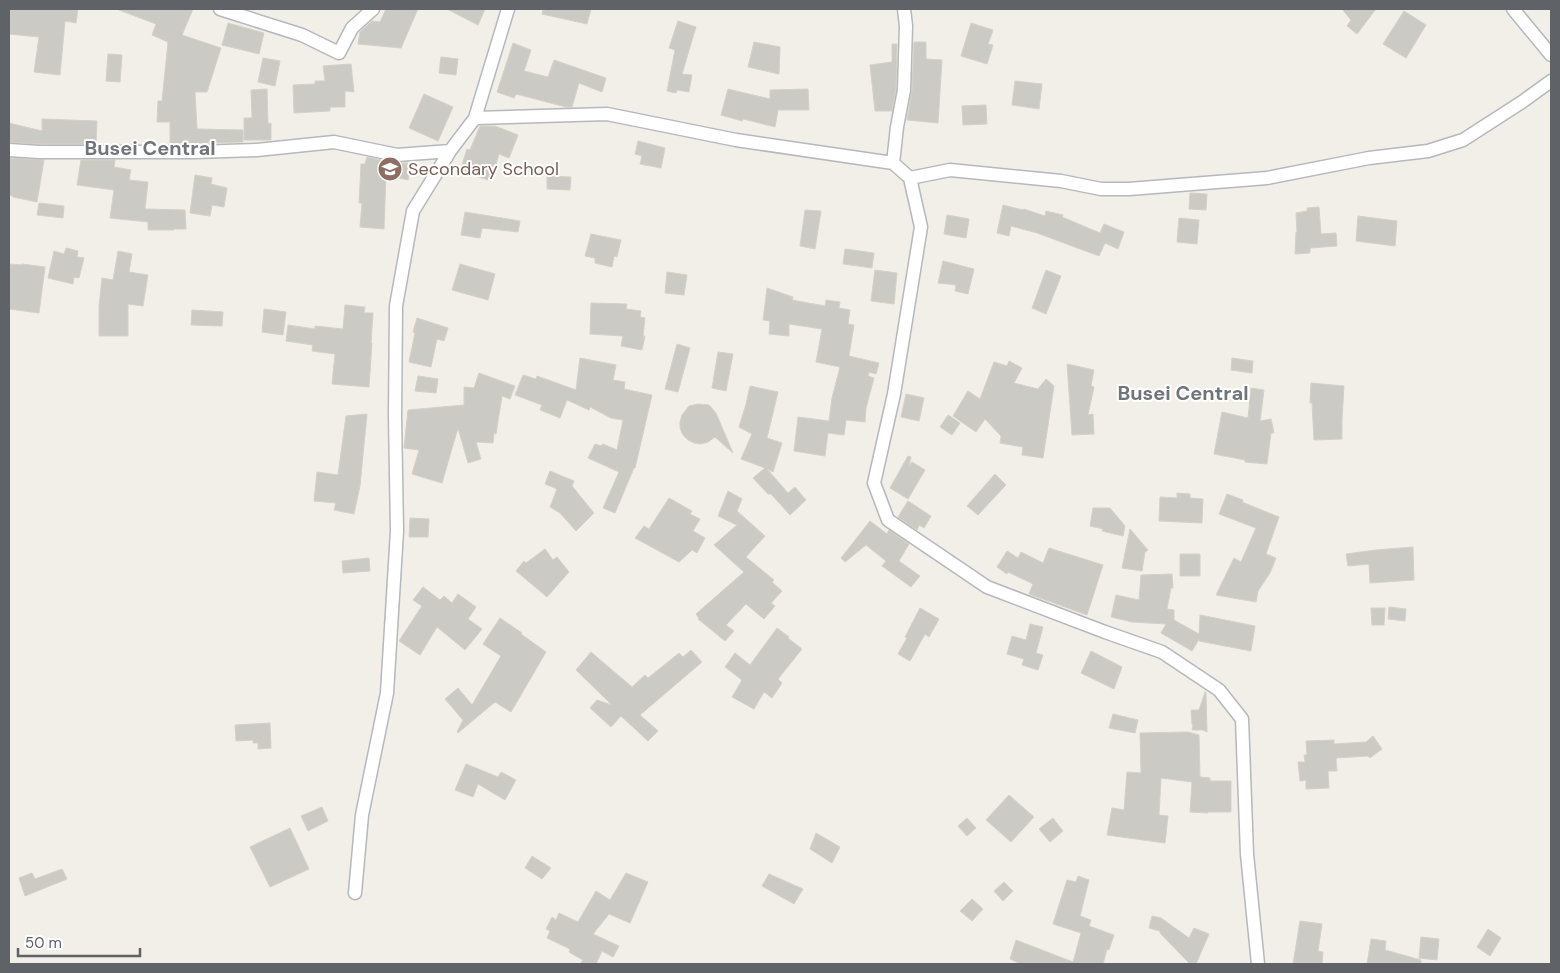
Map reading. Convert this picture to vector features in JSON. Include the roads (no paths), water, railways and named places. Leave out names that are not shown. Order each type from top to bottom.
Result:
[{"type":"street","points":[[220,9],[302,36],[339,53],[352,28],[373,9]]},
{"type":"street","points":[[355,893],[362,815],[387,693],[397,531],[396,306],[413,211],[450,151],[476,118],[508,9]]},
{"type":"street","points":[[893,164],[904,90],[906,26],[904,9]]},
{"type":"street","points":[[1513,9],[1551,55]]},
{"type":"street","points":[[910,178],[950,170],[1061,181],[1101,189],[1129,189],[1268,178],[1369,158],[1428,151],[1463,140],[1551,81]]},
{"type":"street","points":[[476,118],[607,114],[736,140],[893,164],[910,178],[921,227],[894,394],[874,483],[888,520],[987,587],[1162,652],[1219,690],[1242,719],[1247,854],[1258,964]]},
{"type":"street","points":[[9,150],[39,152],[195,152],[257,150],[334,142],[397,155],[450,151]]},
{"type":"place","name":"Secondary School","points":[[390,169]]},
{"type":"district","name":"Busei Central","points":[[150,148]]},
{"type":"district","name":"Busei Central","points":[[1183,393]]}]
